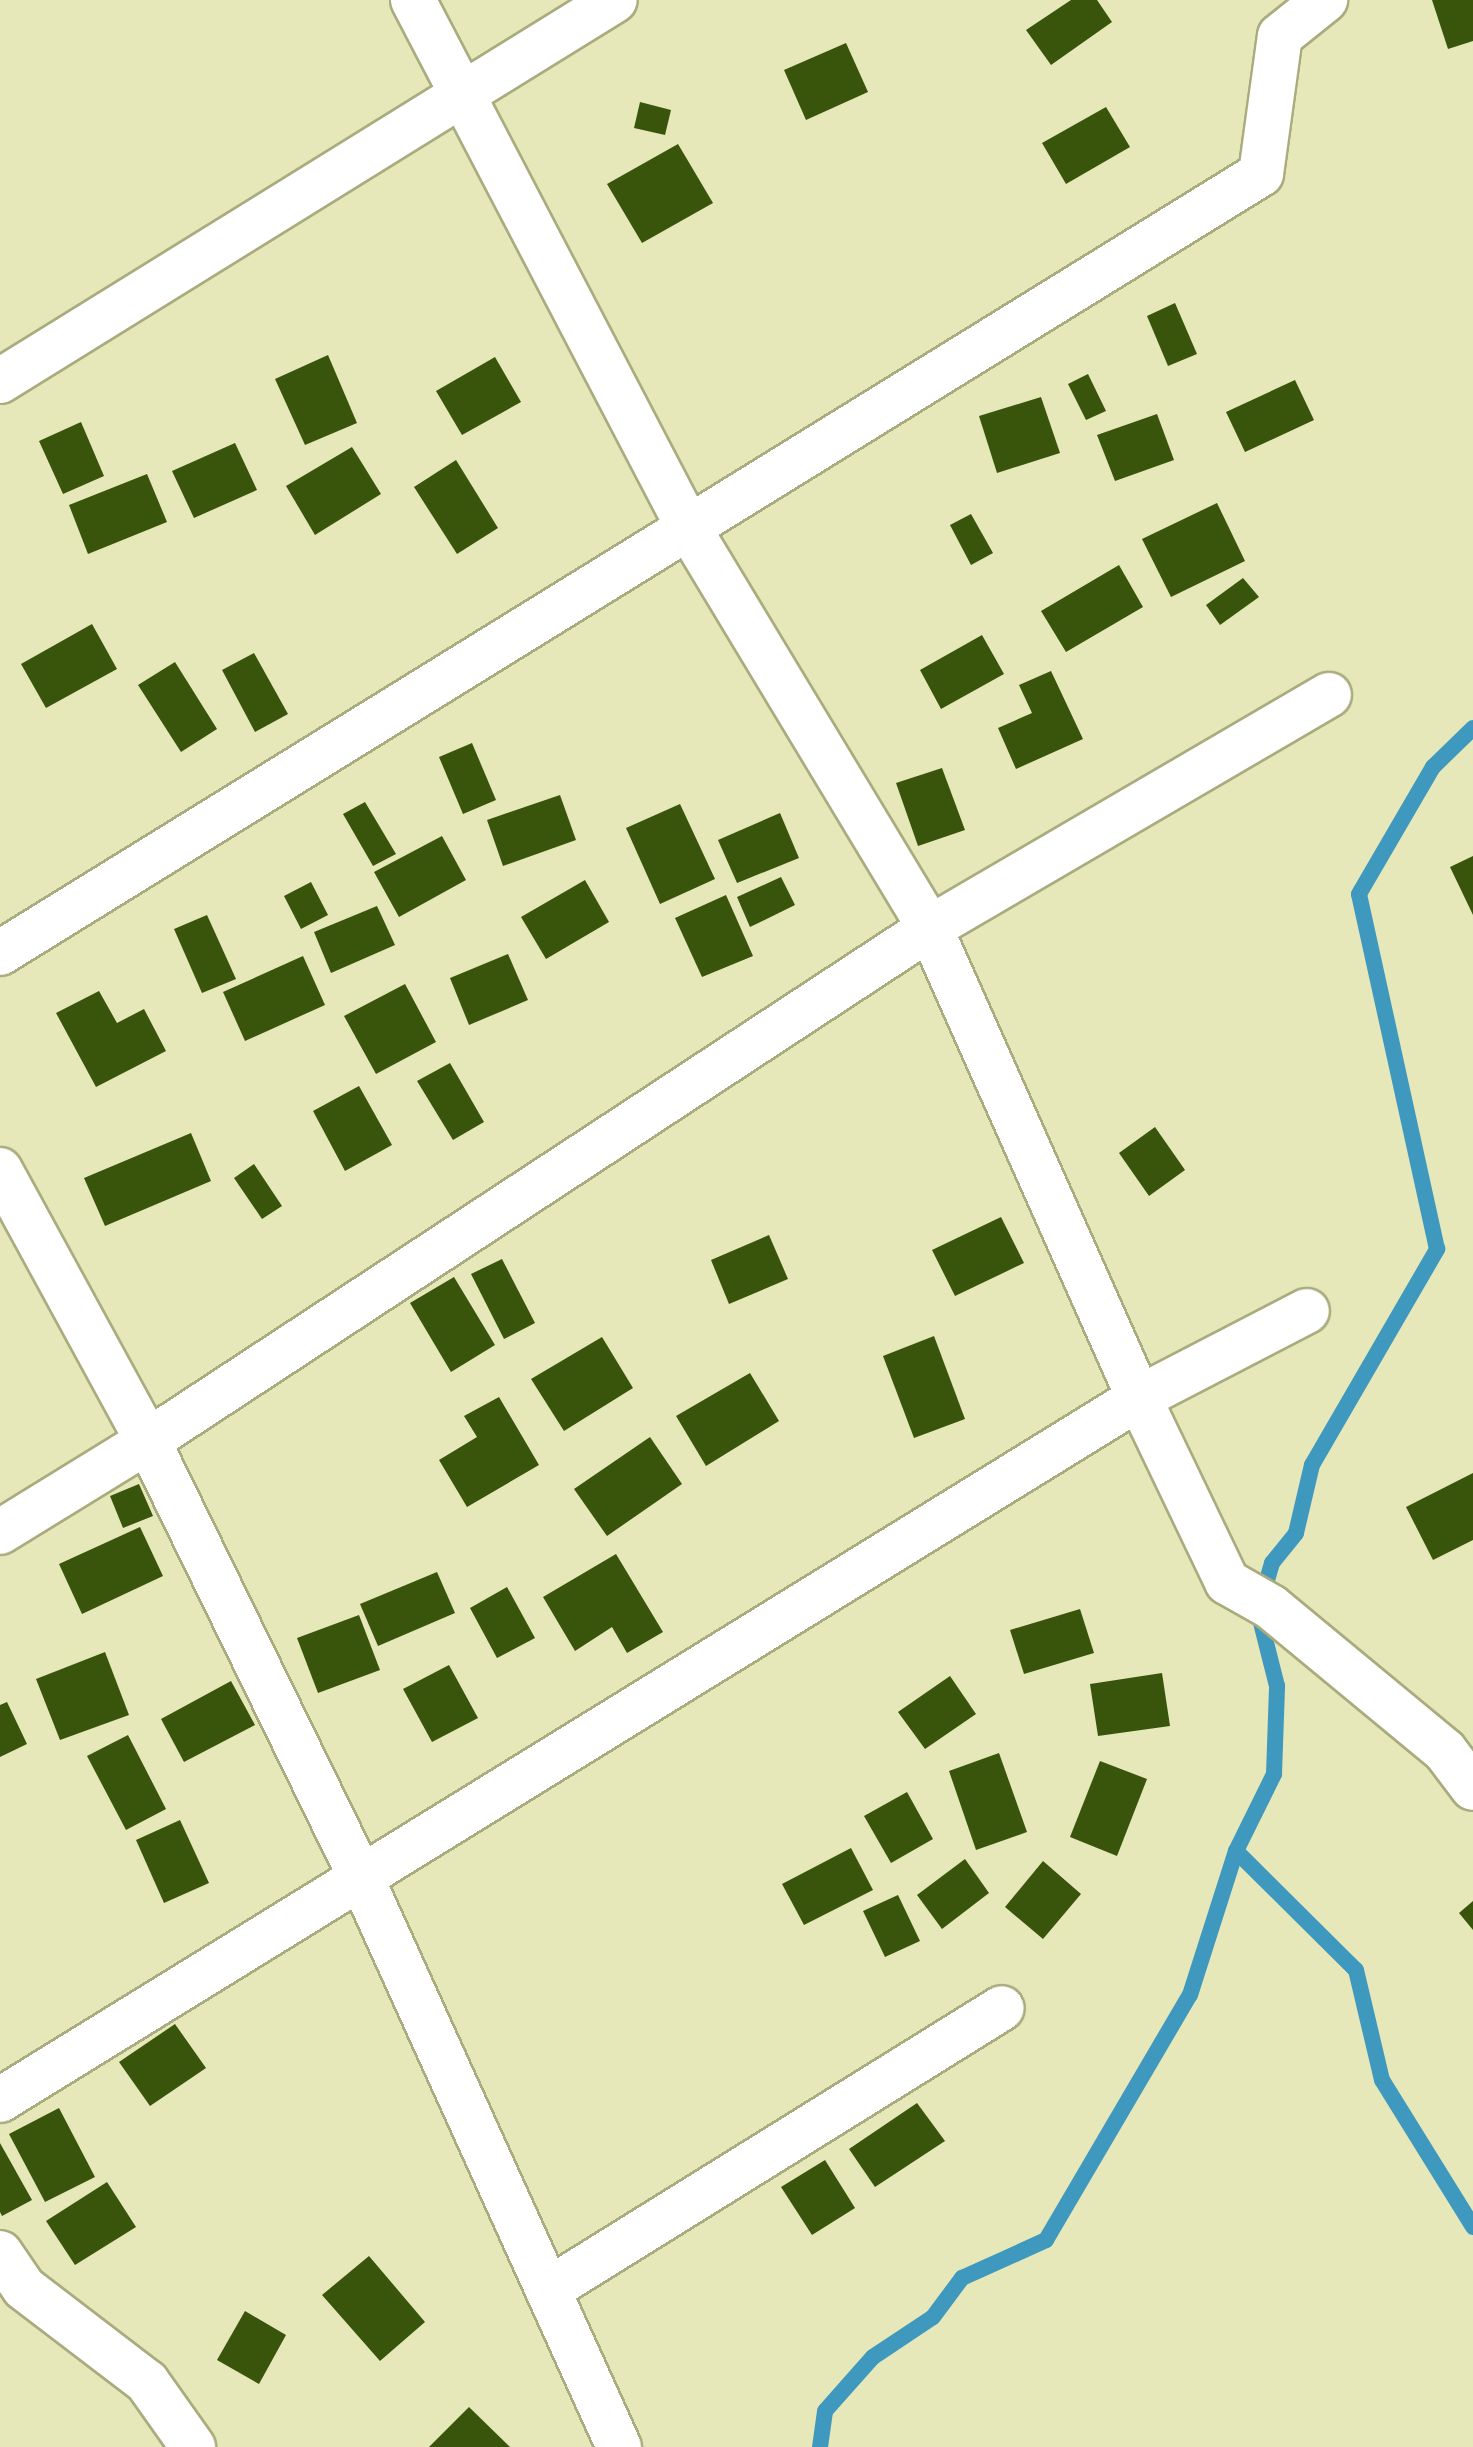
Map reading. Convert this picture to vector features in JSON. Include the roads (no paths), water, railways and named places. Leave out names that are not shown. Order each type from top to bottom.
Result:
[{"type":"street","points":[[413,0],[688,527],[930,928],[1139,1398],[1227,1582],[1459,1742],[1473,1788]]},
{"type":"street","points":[[0,381],[615,0]]},
{"type":"street","points":[[0,953],[1261,174],[1280,36],[1325,0]]},
{"type":"street","points":[[0,1532],[148,1441],[930,928],[1329,695]]},
{"type":"street","points":[[0,1170],[148,1441],[360,1875],[619,2447]]},
{"type":"street","points":[[0,2100],[360,1875],[1139,1398],[1307,1311]]},
{"type":"street","points":[[548,2290],[1002,2008]]},
{"type":"street","points":[[0,2253],[24,2288],[147,2382],[193,2447]]},
{"type":"waterway","points":[[820,2447],[825,2411],[873,2357],[933,2317],[962,2278],[1046,2240],[1190,1995],[1236,1851],[1274,1774],[1277,1686],[1258,1611],[1272,1563],[1296,1533],[1312,1465],[1437,1249],[1359,894],[1433,767],[1473,728]]},
{"type":"waterway","points":[[1236,1851],[1356,1970],[1382,2080],[1473,2227]]}]
